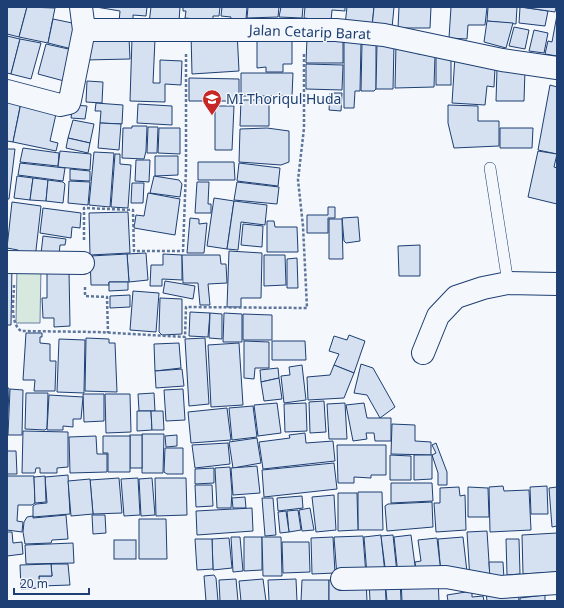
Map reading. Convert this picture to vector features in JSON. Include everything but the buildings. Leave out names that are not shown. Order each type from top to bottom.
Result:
[{"type":"street","points":[[7,91],[60,105],[69,103],[84,30],[81,7]]},
{"type":"street","name":"Jalan Cetarip Barat","points":[[84,30],[336,30],[384,35],[502,60],[557,68]]},
{"type":"street","points":[[10,262],[83,263]]},
{"type":"street","points":[[423,353],[438,316],[456,297],[483,288],[508,283],[557,284]]},
{"type":"street","points":[[342,579],[446,577],[501,587],[557,583]]},
{"type":"lane","points":[[490,168],[508,283]]},
{"type":"path","points":[[10,262],[14,321],[21,331],[185,337],[186,307],[307,308],[303,226],[298,180],[304,128],[304,29]]},
{"type":"path","points":[[108,333],[107,297],[86,296],[83,263],[84,208],[132,210],[134,251],[183,251],[186,162],[185,30]]},
{"type":"shaded area","points":[[17,266],[41,267],[40,323],[16,323]]},
{"type":"place","name":"MI Thoriqul Huda","points":[[212,116]]}]
